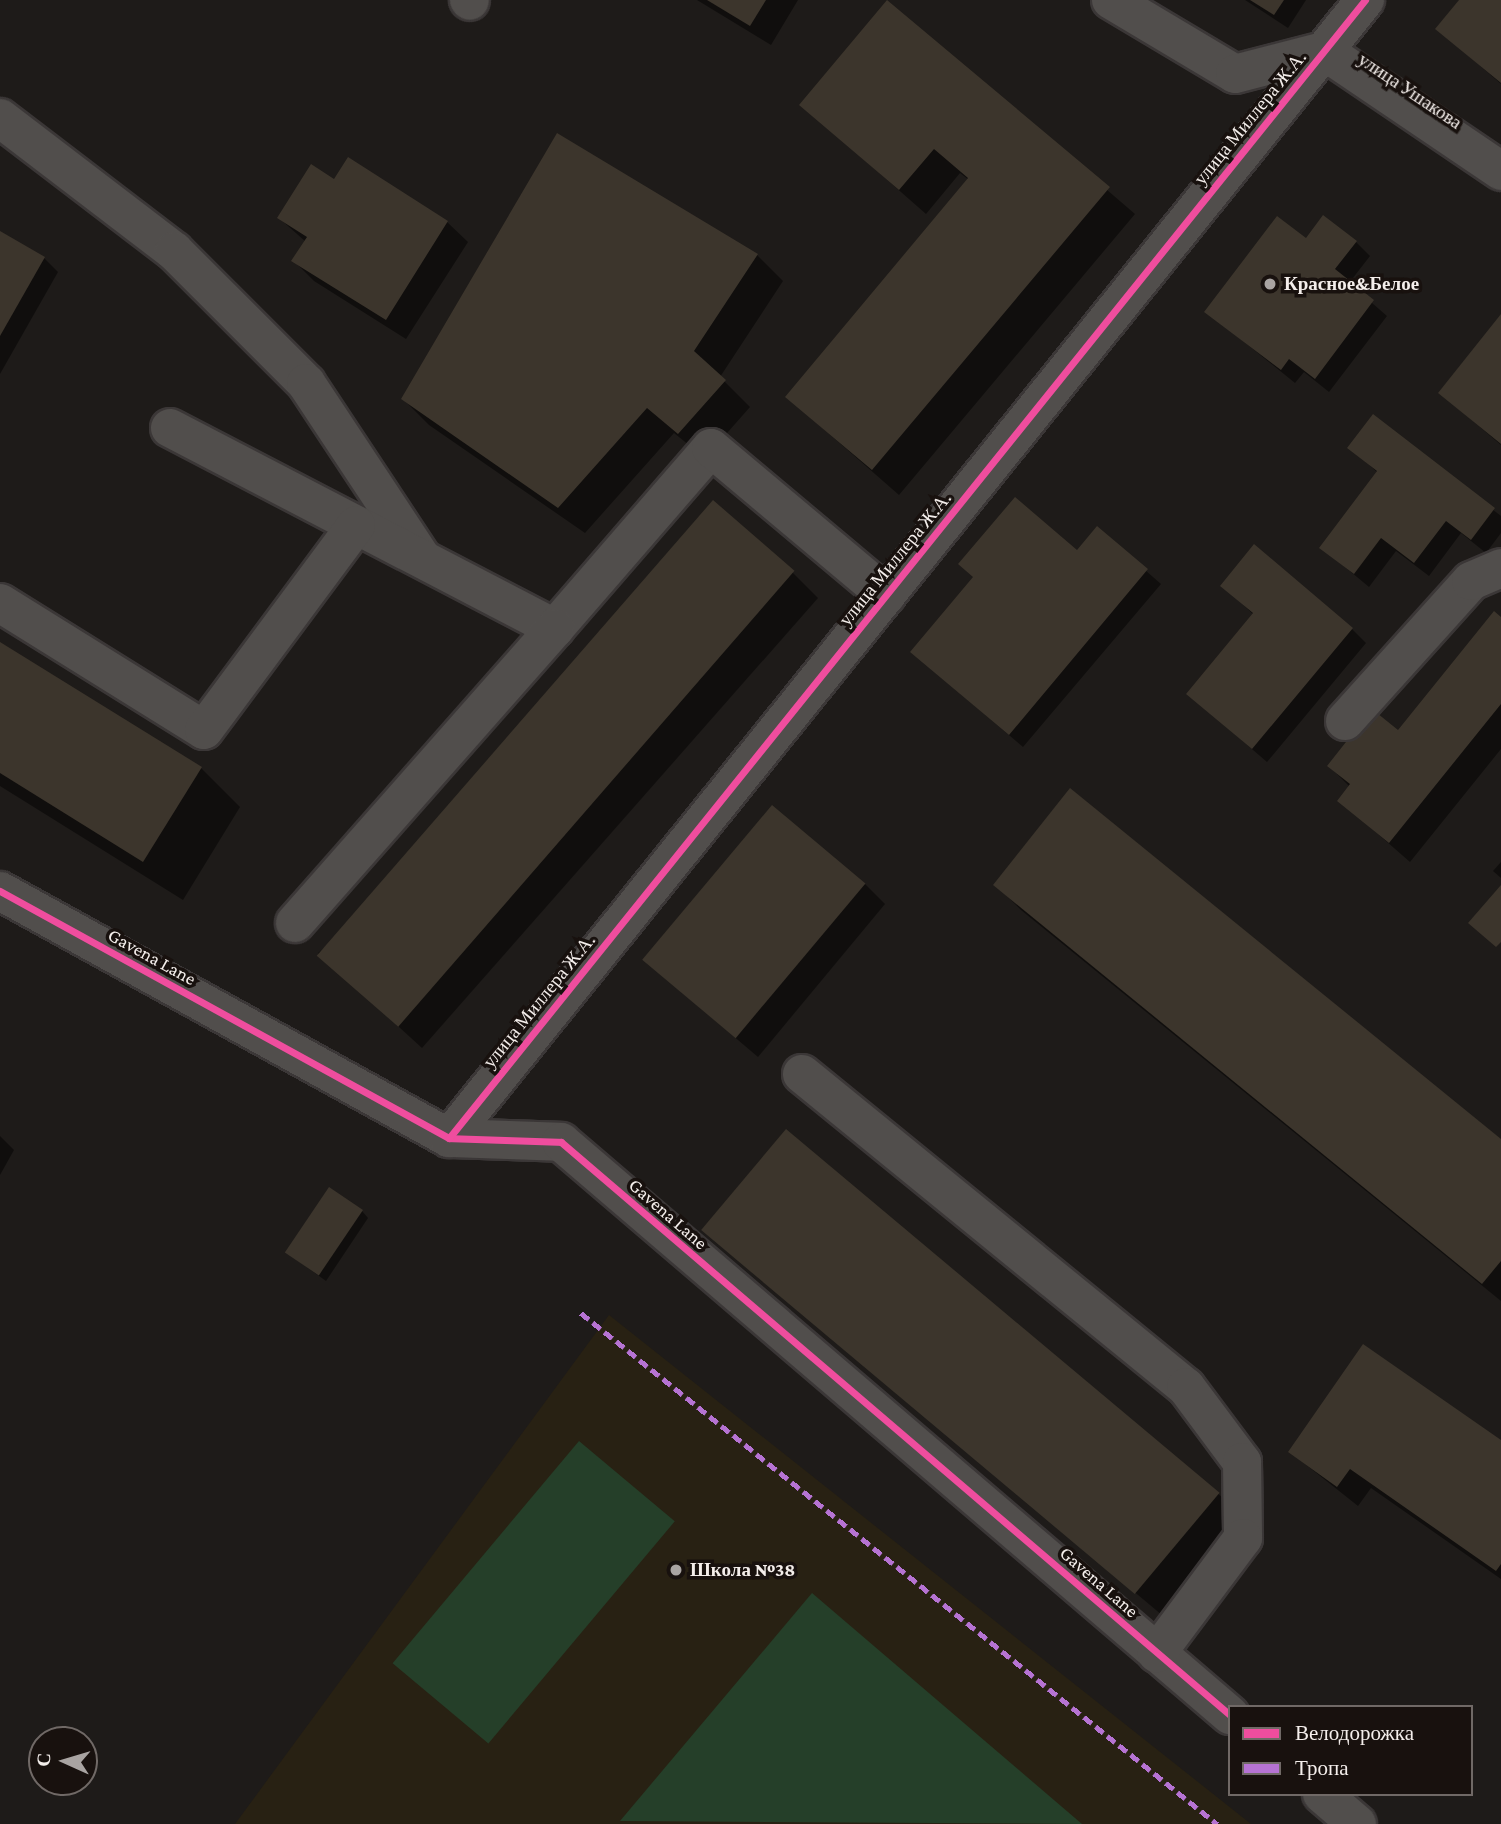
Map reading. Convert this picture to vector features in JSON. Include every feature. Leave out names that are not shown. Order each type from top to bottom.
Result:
[{"type":"street","points":[[1111,0],[1235,74],[1324,51]]},
{"type":"street","name":"улица Миллера Ж.А.","points":[[449,1138],[1365,0]]},
{"type":"street","name":"улица Ушакова","points":[[1324,51],[1501,172]]},
{"type":"street","points":[[0,118],[174,251],[306,383],[424,560]]},
{"type":"street","points":[[170,428],[555,628]]},
{"type":"street","points":[[295,923],[711,448],[886,595]]},
{"type":"street","points":[[0,603],[204,730],[356,525]]},
{"type":"street","points":[[1345,721],[1471,581],[1501,568]]},
{"type":"street","name":"Gavena Lane","points":[[0,891],[449,1138],[561,1142],[1228,1713]]},
{"type":"street","points":[[802,1074],[1186,1387],[1242,1462],[1243,1538],[1157,1653]]},
{"type":"street","points":[[1324,1796],[1357,1824]]},
{"type":"shaded area","name":"Школа №38","points":[[609,1315],[1251,1824],[235,1824]]},
{"type":"green space","points":[[579,1441],[675,1521],[488,1744],[393,1663]]},
{"type":"green space","points":[[812,1593],[1082,1824],[620,1821]]},
{"type":"building","points":[[707,0],[766,0],[750,26]]},
{"type":"building","points":[[887,0],[1110,187],[872,470],[785,397],[968,178],[934,149],[899,190],[799,105]]},
{"type":"building","points":[[1250,0],[1284,0],[1274,15]]},
{"type":"building","points":[[1459,0],[1501,0],[1501,83],[1435,29]]},
{"type":"building","points":[[557,133],[758,254],[694,351],[726,380],[678,434],[647,408],[558,508],[401,399]]},
{"type":"building","points":[[348,157],[448,221],[386,320],[291,261],[307,237],[277,218],[311,164],[334,179]]},
{"type":"building","points":[[1323,215],[1357,241],[1335,269],[1374,300],[1315,379],[1289,359],[1281,370],[1204,312],[1277,216],[1306,238]]},
{"type":"building","points":[[0,231],[45,257],[0,336]]},
{"type":"building","points":[[1501,314],[1501,444],[1438,393]]},
{"type":"building","points":[[1373,414],[1495,508],[1471,540],[1446,521],[1414,563],[1381,538],[1354,574],[1319,548],[1377,471],[1347,448]]},
{"type":"building","points":[[1015,497],[1077,550],[1097,526],[1148,569],[1009,735],[910,652],[973,577],[958,564]]},
{"type":"building","points":[[713,500],[795,571],[398,1027],[317,956]]},
{"type":"building","points":[[1254,544],[1353,628],[1252,749],[1186,694],[1253,613],[1220,586]]},
{"type":"building","points":[[1494,611],[1501,617],[1501,704],[1389,843],[1337,801],[1350,784],[1327,766],[1372,709],[1398,730]]},
{"type":"building","points":[[0,642],[202,767],[143,862],[0,773]]},
{"type":"building","points":[[1070,788],[1501,1139],[1501,1261],[1482,1284],[993,885]]},
{"type":"building","points":[[772,805],[865,883],[736,1038],[642,960]]},
{"type":"building","points":[[1501,885],[1501,942],[1496,947],[1468,923]]},
{"type":"building","points":[[786,1129],[1220,1493],[1135,1594],[701,1230]]},
{"type":"building","points":[[329,1187],[363,1210],[319,1275],[285,1252]]},
{"type":"building","points":[[1363,1344],[1501,1440],[1501,1564],[1496,1571],[1350,1469],[1337,1487],[1288,1452]]},
{"type":"marked path","points":[[581,1313],[1217,1824]]},
{"type":"cycle path","points":[[449,1138],[1365,0]]},
{"type":"cycle path","points":[[0,891],[449,1138],[561,1142],[1228,1713]]},
{"type":"place","name":"Красное&Белое","points":[[1270,284]]},
{"type":"place","name":"Школа №38","points":[[676,1570]]}]
